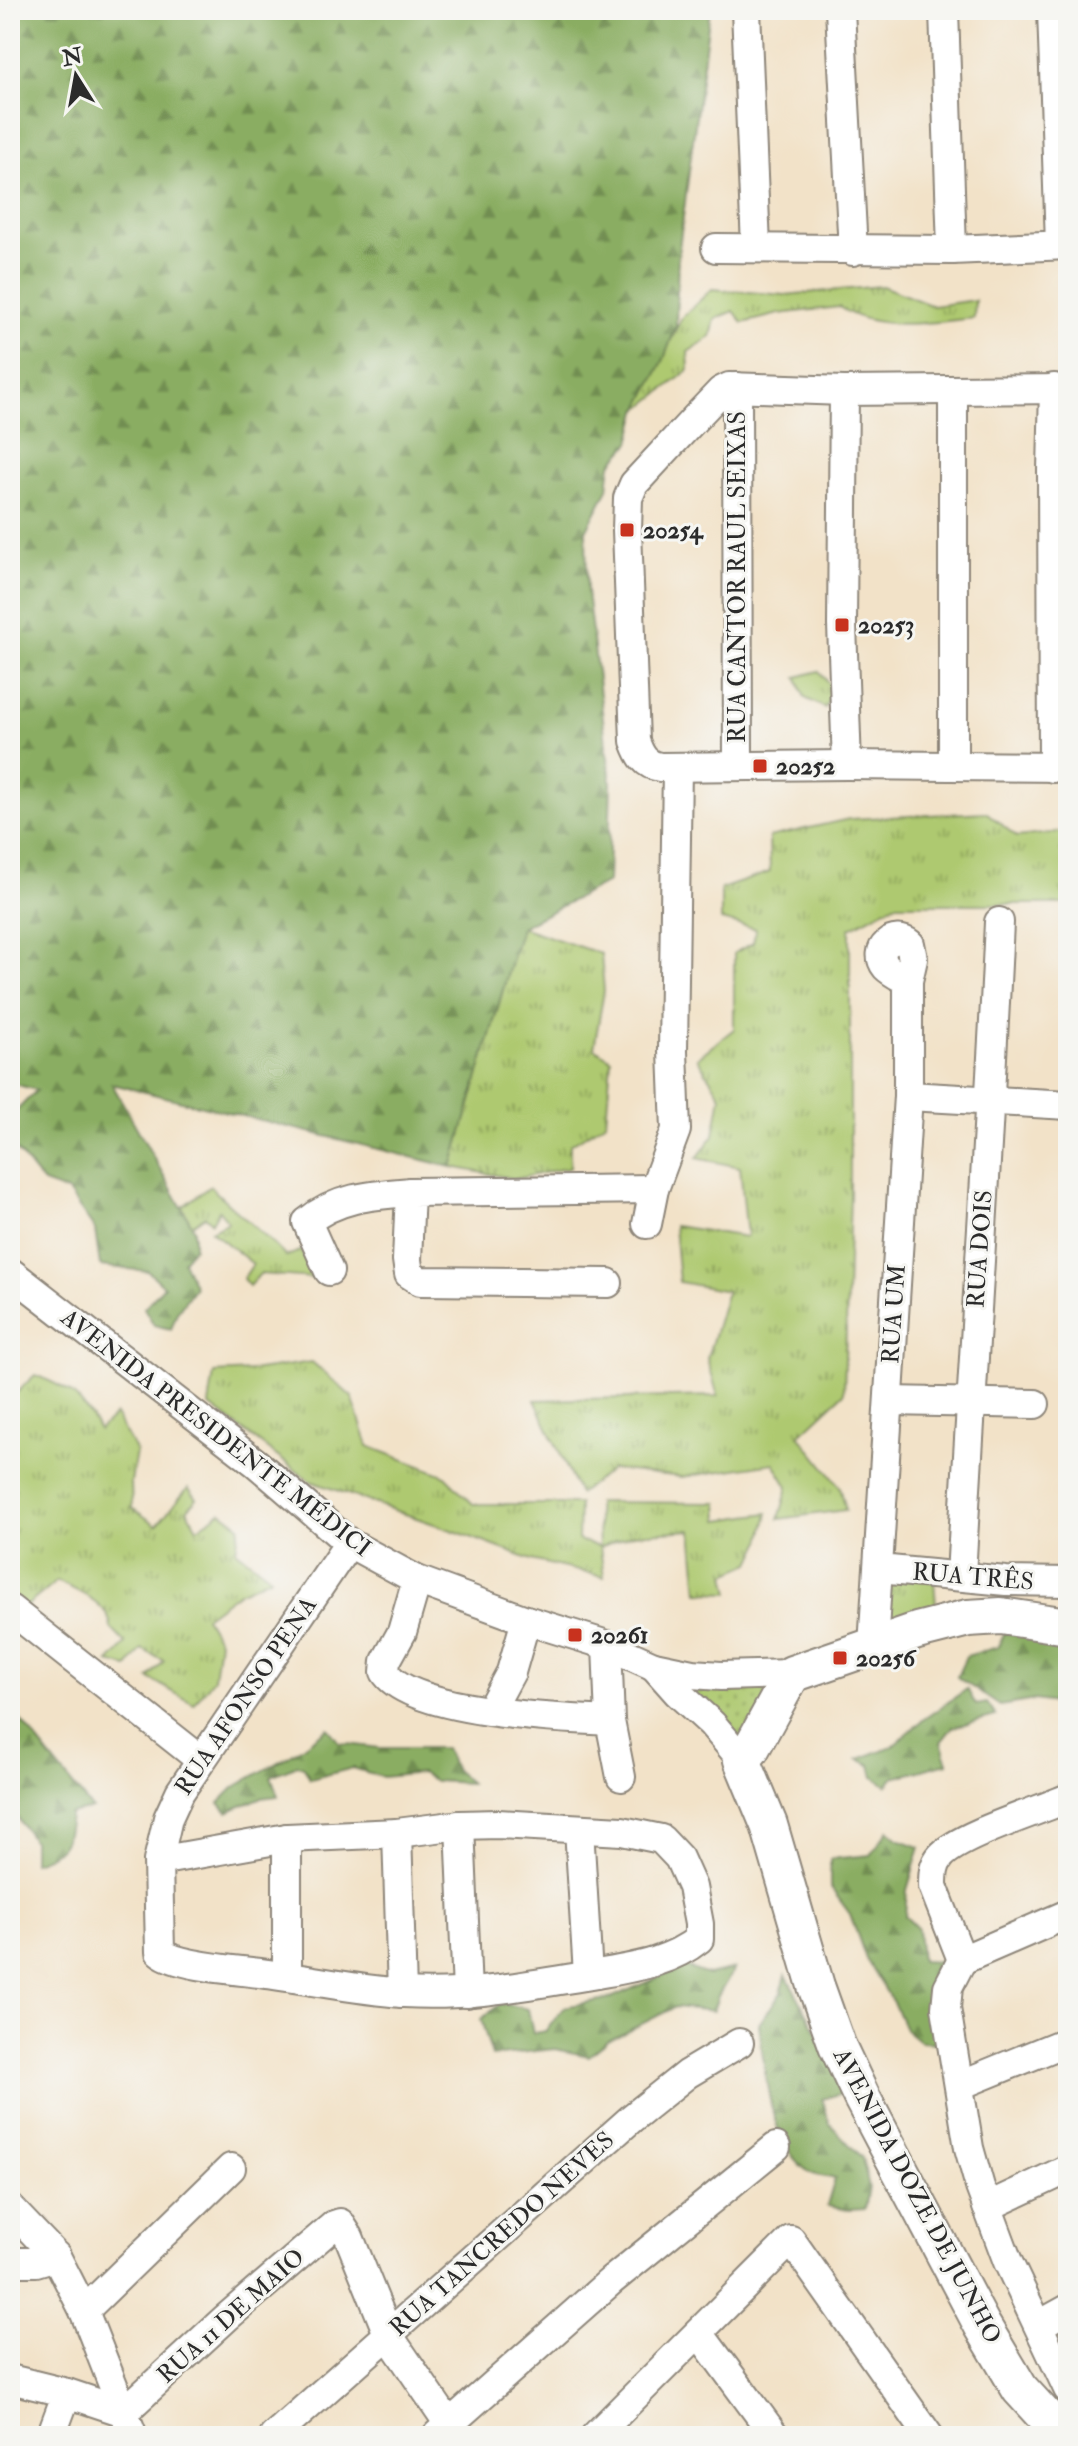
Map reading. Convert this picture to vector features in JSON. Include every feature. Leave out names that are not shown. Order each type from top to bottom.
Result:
[{"type":"main road","points":[[742,1760],[792,1674],[937,1625],[968,1618],[1001,1616],[1068,1626]]},
{"type":"main road","name":"AVENIDA DOZE DE JUNHO","points":[[742,1760],[769,1825],[816,1986],[837,2045],[862,2098],[982,2325],[1020,2389],[1063,2436]]},
{"type":"street","points":[[746,10],[756,247]]},
{"type":"street","points":[[840,10],[853,251]]},
{"type":"street","points":[[944,10],[952,250]]},
{"type":"street","points":[[716,248],[853,251],[1064,245],[1052,10]]},
{"type":"street","points":[[737,387],[844,391],[1061,388],[1051,484],[1060,768],[847,765],[660,767],[647,763],[639,754],[635,741],[628,498],[634,484],[721,391],[737,387]]},
{"type":"street","name":"RUA CANTOR RAUL SEIXAS","points":[[737,387],[738,766]]},
{"type":"street","points":[[953,390],[953,766]]},
{"type":"street","points":[[844,391],[842,625],[847,765]]},
{"type":"street","points":[[647,1224],[654,1189],[676,1130],[673,1051],[677,767]]},
{"type":"street","name":"RUA DOIS","points":[[961,1576],[999,922]]},
{"type":"street","name":"RUA UM","points":[[873,1646],[908,1096],[908,981]]},
{"type":"street","points":[[908,1096],[1068,1105]]},
{"type":"street","points":[[329,1271],[307,1222],[323,1209],[365,1196],[410,1192],[654,1189]]},
{"type":"street","points":[[410,1192],[407,1260],[409,1274],[420,1281],[608,1283]]},
{"type":"street","name":"AVENIDA PRESIDENTE MÉDICI","points":[[10,1272],[256,1463],[349,1543],[417,1580],[526,1620],[607,1645],[654,1666],[721,1676],[792,1674]]},
{"type":"street","points":[[889,1401],[1035,1404]]},
{"type":"street","name":"RUA AFONSO PENA","points":[[287,1976],[205,1966],[160,1952],[158,1861],[168,1818],[180,1792],[349,1543]]},
{"type":"street","name":"RUA TRÊS","points":[[879,1569],[1035,1583],[1068,1582]]},
{"type":"street","points":[[417,1580],[402,1632],[386,1661],[385,1672],[391,1680],[411,1691],[446,1703],[546,1718],[610,1721]]},
{"type":"street","points":[[10,1609],[201,1760]]},
{"type":"street","points":[[490,1711],[511,1672],[526,1620]]},
{"type":"street","points":[[607,1645],[610,1721],[621,1777]]},
{"type":"street","name":"AVENIDA PRESIDENTE MÉDICI","points":[[654,1666],[712,1724],[742,1760]]},
{"type":"street","points":[[962,1960],[933,1886],[937,1862],[943,1854],[965,1841],[1068,1798]]},
{"type":"street","points":[[158,1861],[287,1838],[397,1833],[460,1825],[498,1824],[622,1831],[661,1839],[673,1851],[686,1870],[697,1907],[699,1939],[667,1958],[509,1989],[467,1993],[402,1993],[287,1976],[287,1838]]},
{"type":"street","points":[[460,1825],[467,1993]]},
{"type":"street","points":[[579,1829],[588,1975]]},
{"type":"street","points":[[397,1833],[402,1993]]},
{"type":"street","points":[[1068,1914],[962,1960],[951,1976],[946,1997],[969,2148],[987,2207],[1008,2262],[1068,2389]]},
{"type":"street","points":[[960,2085],[1068,2041]]},
{"type":"street","name":"RUA TANCREDO NEVES","points":[[274,2436],[584,2159],[687,2074],[739,2043]]},
{"type":"street","points":[[389,2336],[443,2430],[611,2281],[776,2147]]},
{"type":"street","points":[[84,2311],[231,2168]]},
{"type":"street","points":[[987,2207],[1068,2169]]},
{"type":"street","points":[[10,2208],[56,2256],[84,2311],[128,2424]]},
{"type":"street","name":"RUA 11 DE MAIO","points":[[128,2424],[226,2318],[334,2225],[340,2223],[349,2237],[389,2336]]},
{"type":"street","points":[[595,2436],[791,2240],[929,2436]]},
{"type":"street","points":[[10,2262],[36,2262],[56,2256]]},
{"type":"street","points":[[1039,2325],[1068,2309]]},
{"type":"street","points":[[699,2333],[762,2431]]},
{"type":"street","points":[[10,2379],[67,2393],[128,2424]]},
{"type":"street","points":[[51,2436],[67,2393]]},
{"type":"green space","points":[[10,10],[710,10],[678,256],[676,326],[664,359],[638,410],[630,443],[611,464],[608,489],[586,531],[587,592],[611,782],[608,882],[521,927],[452,1167],[112,1084],[194,1229],[194,1247],[183,1261],[195,1287],[177,1312],[171,1329],[154,1325],[144,1308],[164,1286],[148,1271],[100,1266],[95,1230],[68,1192],[43,1183],[10,1142],[10,1117],[37,1090],[10,1083]]},
{"type":"green space","points":[[882,286],[933,306],[975,300],[974,318],[886,323],[853,315],[839,307],[779,314],[743,323],[734,311],[715,319],[711,337],[688,352],[689,370],[638,410],[682,317],[712,289],[785,295]]},
{"type":"green space","points":[[819,671],[834,690],[825,708],[805,698],[797,677]]},
{"type":"green space","points":[[986,812],[1017,837],[1068,831],[1068,904],[895,904],[850,928],[850,1196],[844,1393],[799,1435],[840,1487],[846,1510],[779,1519],[788,1487],[774,1463],[682,1477],[612,1469],[579,1494],[535,1400],[718,1396],[707,1359],[727,1291],[679,1282],[674,1226],[747,1237],[740,1167],[697,1158],[714,1135],[721,1096],[697,1058],[734,1029],[734,953],[753,943],[756,929],[721,920],[721,889],[770,872],[769,837],[849,819]]},
{"type":"green space","points":[[521,927],[601,954],[604,991],[594,1048],[611,1059],[606,1122],[570,1145],[570,1167],[516,1179],[452,1167]]},
{"type":"green space","points":[[210,1186],[286,1257],[301,1250],[313,1278],[260,1274],[249,1286],[243,1279],[253,1264],[211,1231],[228,1222],[219,1210],[212,1222],[205,1216],[192,1225],[182,1207]]},
{"type":"green space","points":[[312,1362],[352,1397],[368,1446],[444,1475],[473,1504],[579,1504],[578,1540],[599,1547],[597,1502],[718,1503],[719,1520],[768,1513],[761,1542],[751,1563],[726,1574],[730,1593],[698,1592],[692,1530],[633,1534],[600,1547],[604,1577],[531,1560],[310,1481],[209,1405],[214,1373]]},
{"type":"green space","points":[[35,1375],[73,1395],[99,1430],[115,1415],[136,1452],[131,1482],[132,1508],[157,1525],[188,1488],[197,1498],[187,1510],[197,1528],[221,1512],[240,1526],[236,1550],[271,1577],[239,1592],[205,1617],[219,1641],[214,1678],[194,1704],[149,1678],[164,1661],[142,1649],[128,1667],[109,1662],[126,1644],[111,1628],[105,1611],[83,1594],[57,1581],[24,1608],[10,1596],[10,1399]]},
{"type":"green space","points":[[889,1574],[934,1580],[937,1618],[879,1630]]},
{"type":"green space","points":[[1006,1630],[1068,1638],[1068,1705],[1035,1700],[1000,1706],[957,1677],[966,1656],[998,1647]]},
{"type":"green space","points":[[656,1672],[791,1677],[751,1747]]},
{"type":"green space","points":[[967,1689],[976,1705],[987,1703],[996,1716],[953,1727],[941,1742],[948,1763],[894,1777],[887,1786],[874,1777],[871,1765],[858,1759],[893,1746],[924,1719]]},
{"type":"green space","points":[[10,1707],[92,1809],[70,1814],[62,1846],[51,1855],[33,1862],[33,1841],[10,1807]]},
{"type":"green space","points":[[328,1728],[340,1743],[380,1748],[445,1748],[455,1770],[470,1783],[435,1781],[421,1773],[383,1777],[353,1768],[310,1779],[304,1767],[297,1765],[271,1776],[278,1796],[260,1798],[227,1812],[219,1803],[235,1787],[292,1754]]},
{"type":"green space","points":[[888,1830],[898,1839],[920,1847],[907,1890],[905,1916],[918,1929],[921,1961],[942,1962],[938,2043],[921,2042],[905,2029],[894,2004],[866,1959],[850,1914],[830,1887],[830,1859],[871,1855]]},
{"type":"green space","points":[[683,1966],[708,1975],[734,1969],[713,2011],[675,2007],[608,2041],[589,2056],[555,2049],[492,2056],[481,2019],[501,2003],[528,2009],[533,2033],[546,2031],[564,2007],[611,1998]]},
{"type":"green space","points":[[786,1975],[849,2091],[822,2099],[830,2124],[862,2158],[869,2187],[865,2209],[827,2206],[835,2179],[811,2173],[797,2161],[777,2126],[767,2084],[759,2024],[781,1993]]},
{"type":"place","name":"20254","points":[[627,530]]},
{"type":"place","name":"20253","points":[[842,625]]},
{"type":"place","name":"20252","points":[[760,766]]},
{"type":"place","name":"20261","points":[[575,1635]]},
{"type":"place","name":"20256","points":[[840,1658]]}]
